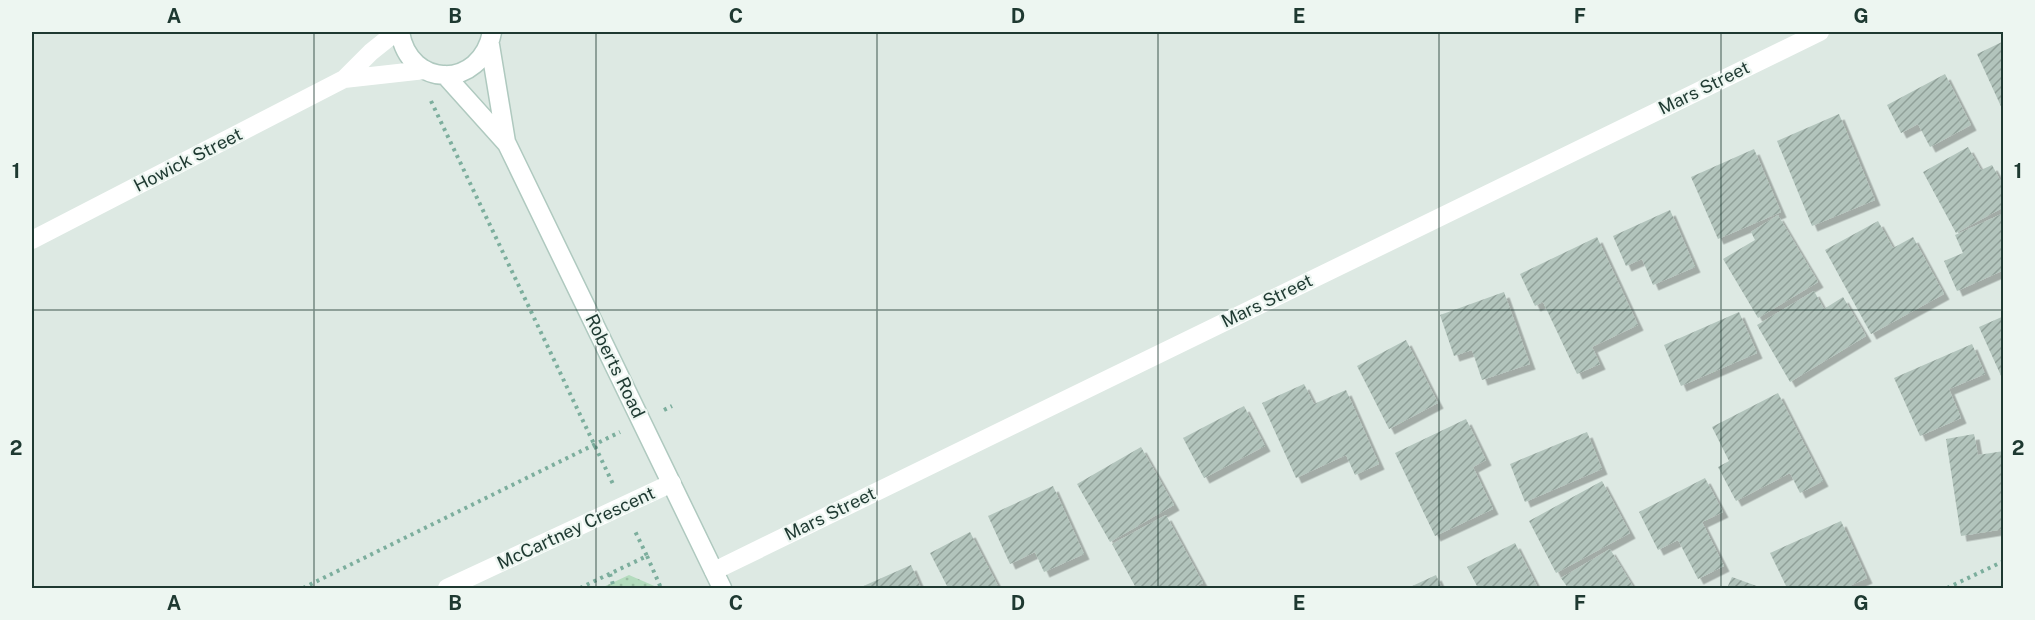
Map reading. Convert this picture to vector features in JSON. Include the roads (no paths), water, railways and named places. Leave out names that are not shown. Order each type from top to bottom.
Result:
[{"type":"street","points":[[398,32],[407,53],[415,63],[425,70],[445,75],[459,73],[472,67],[482,58],[491,38]]},
{"type":"street","name":"Howick Street","points":[[32,240],[344,79],[370,52],[398,32]]},
{"type":"street","name":"Mars Street","points":[[714,571],[1820,32]]},
{"type":"street","name":"Roberts Road","points":[[491,38],[507,144]]},
{"type":"street","name":"Howick Street","points":[[344,79],[425,70]]},
{"type":"street","name":"Roberts Road","points":[[445,75],[507,144],[722,588]]},
{"type":"street","name":"McCartney Crescent","points":[[447,588],[672,483]]}]
